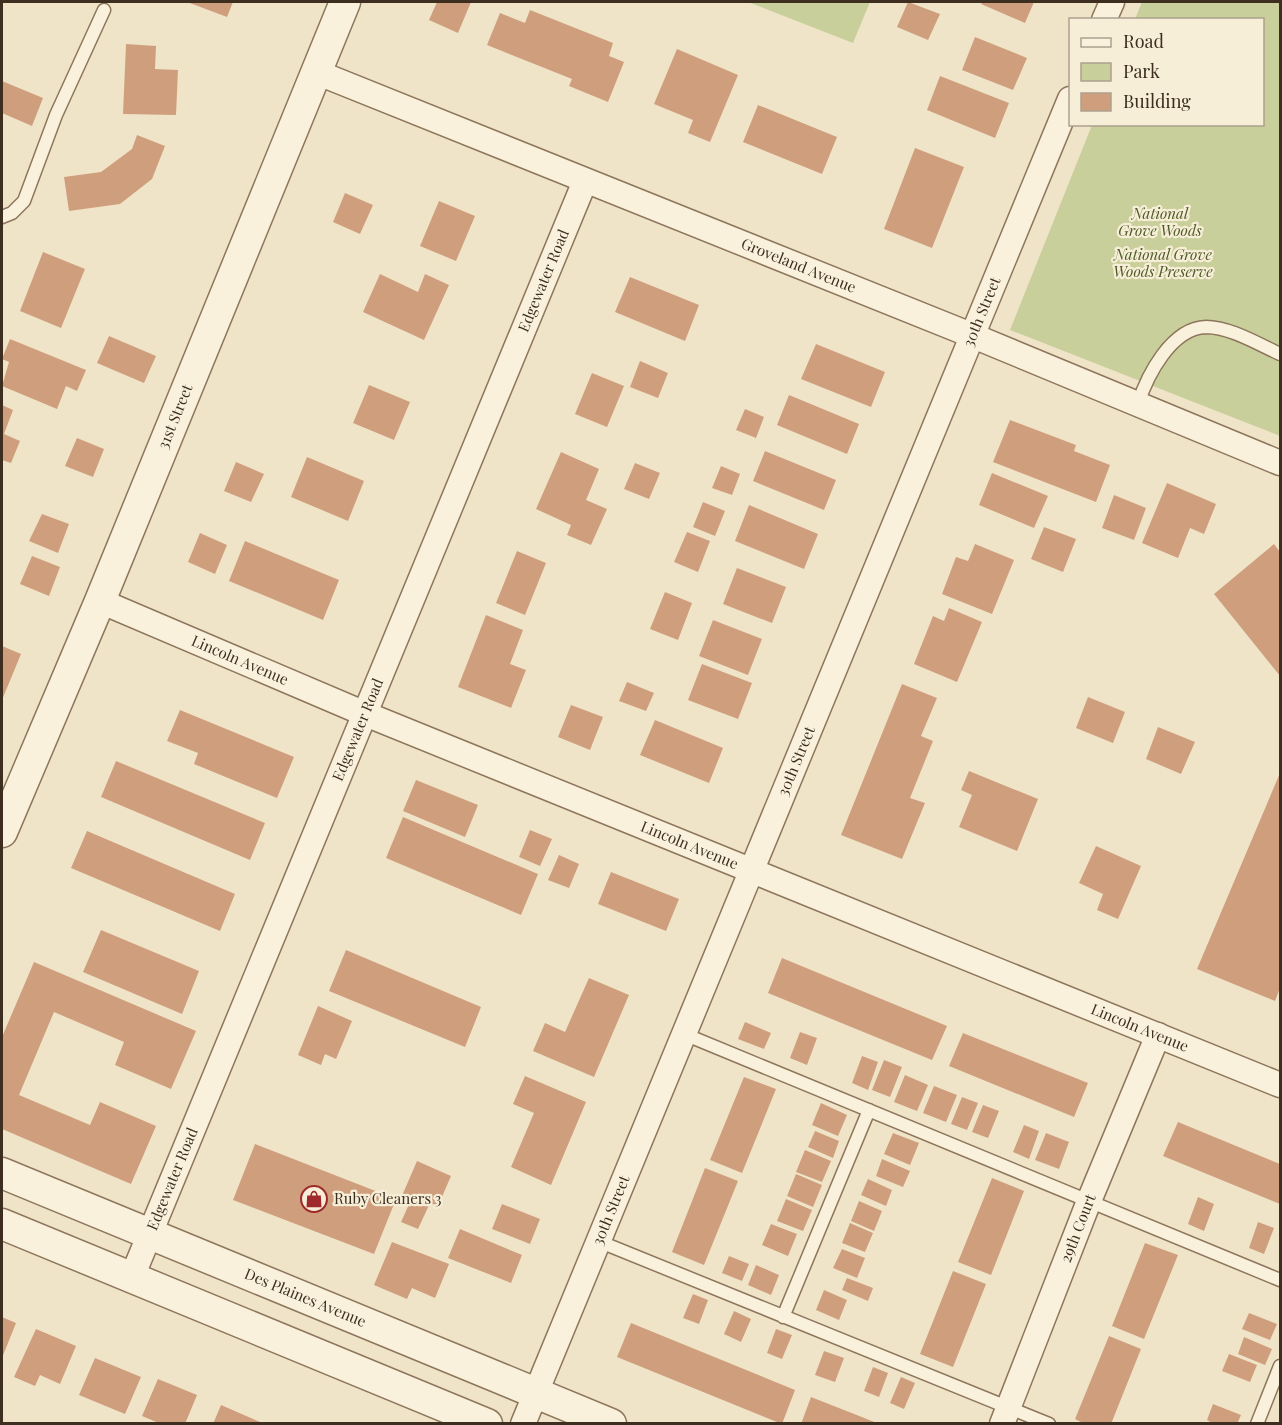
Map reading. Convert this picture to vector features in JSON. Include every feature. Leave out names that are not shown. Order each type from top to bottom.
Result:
[{"type":"street","name":"31st Street","points":[[2,832],[14,792],[100,602],[345,2]]},
{"type":"street","points":[[1105,18],[1112,2]]},
{"type":"street","name":"Groveland Avenue","points":[[316,72],[971,335],[1281,463]]},
{"type":"street","name":"30th Street","points":[[523,1424],[971,335],[1069,104]]},
{"type":"street","name":"Edgewater Road","points":[[132,1278],[363,713],[585,181]]},
{"type":"street","name":"Lincoln Avenue","points":[[100,602],[363,713],[1281,1085]]},
{"type":"street","name":"29th Court","points":[[1006,1415],[1089,1201],[1158,1035]]},
{"type":"street","name":"Des Plaines Avenue","points":[[2,1173],[612,1424]]},
{"type":"street","points":[[2,1224],[487,1424]]},
{"type":"lane","points":[[2,217],[12,213],[24,201],[56,115],[104,10]]},
{"type":"lane","points":[[1138,404],[1145,382],[1160,357],[1176,340],[1204,327],[1221,329],[1281,354]]},
{"type":"lane","points":[[684,1034],[1281,1280]]},
{"type":"lane","points":[[783,1317],[869,1110]]},
{"type":"lane","points":[[598,1241],[783,1317],[1006,1415],[1049,1424]]},
{"type":"lane","points":[[1257,1424],[1281,1366]]},
{"type":"green space","points":[[748,2],[870,2],[853,43]]},
{"type":"green space","name":"National Grove Woods","points":[[1142,2],[1280,2],[1280,436],[1010,330],[1092,126],[1264,126],[1264,18],[1135,18]]},
{"type":"building","points":[[187,2],[233,2],[227,17]]},
{"type":"building","points":[[437,2],[471,2],[458,33],[429,20]]},
{"type":"building","points":[[908,2],[940,14],[928,40],[897,27]]},
{"type":"building","points":[[982,2],[1034,2],[1025,23],[981,4]]},
{"type":"building","points":[[530,10],[613,43],[609,56],[624,62],[608,102],[569,86],[572,79],[487,45],[500,13],[525,23]]},
{"type":"building","points":[[975,37],[1027,58],[1013,90],[962,70]]},
{"type":"building","points":[[126,44],[156,46],[155,69],[178,70],[176,115],[123,114]]},
{"type":"building","points":[[677,49],[738,75],[710,142],[688,133],[693,120],[654,104]]},
{"type":"building","points":[[940,76],[1009,103],[995,138],[927,110]]},
{"type":"building","points":[[2,81],[43,98],[32,126],[2,113]]},
{"type":"building","points":[[758,105],[837,137],[822,174],[743,142]]},
{"type":"building","points":[[137,135],[165,146],[152,179],[120,204],[69,211],[64,177],[101,172],[132,149]]},
{"type":"building","points":[[915,148],[964,167],[932,248],[884,229]]},
{"type":"building","points":[[345,193],[373,205],[360,234],[333,222]]},
{"type":"building","points":[[439,201],[475,216],[456,261],[420,246]]},
{"type":"building","points":[[43,252],[85,269],[61,328],[20,311]]},
{"type":"building","points":[[380,274],[418,292],[425,274],[449,285],[424,340],[363,312]]},
{"type":"building","points":[[630,277],[699,305],[685,341],[615,312]]},
{"type":"building","points":[[109,336],[156,356],[144,383],[97,363]]},
{"type":"building","points":[[10,339],[86,370],[77,391],[66,386],[57,409],[2,386],[9,362],[2,359]]},
{"type":"building","points":[[816,344],[885,372],[871,407],[801,379]]},
{"type":"building","points":[[640,361],[668,373],[658,398],[630,387]]},
{"type":"building","points":[[592,373],[624,386],[607,427],[575,414]]},
{"type":"building","points":[[369,385],[410,402],[394,440],[353,423]]},
{"type":"building","points":[[789,395],[859,424],[847,454],[777,425]]},
{"type":"building","points":[[2,405],[13,410],[4,434],[20,441],[11,463],[2,460]]},
{"type":"building","points":[[745,409],[764,417],[756,438],[736,430]]},
{"type":"building","points":[[1010,420],[1076,445],[1074,451],[1110,465],[1096,502],[993,462]]},
{"type":"building","points":[[77,438],[104,449],[93,477],[65,466]]},
{"type":"building","points":[[765,451],[836,480],[824,510],[753,481]]},
{"type":"building","points":[[561,452],[599,469],[586,500],[607,509],[591,545],[567,535],[571,525],[536,509]]},
{"type":"building","points":[[307,457],[364,481],[348,521],[291,497]]},
{"type":"building","points":[[236,462],[264,474],[251,502],[224,491]]},
{"type":"building","points":[[635,463],[660,473],[649,499],[624,489]]},
{"type":"building","points":[[721,466],[740,474],[732,495],[712,488]]},
{"type":"building","points":[[992,473],[1048,496],[1034,528],[979,505]]},
{"type":"building","points":[[1167,483],[1216,504],[1204,534],[1190,528],[1178,558],[1142,543]]},
{"type":"building","points":[[1114,495],[1146,508],[1134,540],[1102,528]]},
{"type":"building","points":[[703,502],[725,511],[715,536],[693,527]]},
{"type":"building","points":[[749,505],[818,534],[804,569],[735,541]]},
{"type":"building","points":[[42,514],[69,524],[58,553],[29,541]]},
{"type":"building","points":[[1044,527],[1076,539],[1063,572],[1031,559]]},
{"type":"building","points":[[687,532],[710,541],[698,572],[674,562]]},
{"type":"building","points":[[200,533],[227,545],[215,574],[188,562]]},
{"type":"building","points":[[245,541],[339,580],[323,620],[229,581]]},
{"type":"building","points":[[975,544],[1014,560],[992,614],[942,594],[956,557],[968,561]]},
{"type":"building","points":[[1274,544],[1280,552],[1280,676],[1214,594]]},
{"type":"building","points":[[517,551],[546,563],[525,615],[496,603]]},
{"type":"building","points":[[32,556],[60,567],[49,596],[20,584]]},
{"type":"building","points":[[737,568],[786,587],[772,623],[723,604]]},
{"type":"building","points":[[665,592],[692,603],[678,640],[650,629]]},
{"type":"building","points":[[949,608],[982,622],[957,682],[914,664],[933,616],[944,621]]},
{"type":"building","points":[[486,615],[523,630],[510,664],[526,670],[511,708],[458,687]]},
{"type":"building","points":[[713,620],[762,639],[748,675],[699,656]]},
{"type":"building","points":[[2,646],[21,654],[2,700]]},
{"type":"building","points":[[702,664],[752,683],[738,719],[688,700]]},
{"type":"building","points":[[627,682],[654,693],[646,711],[619,701]]},
{"type":"building","points":[[902,684],[937,698],[921,736],[933,741],[910,798],[925,803],[902,859],[841,835]]},
{"type":"building","points":[[1088,697],[1125,712],[1113,743],[1076,728]]},
{"type":"building","points":[[571,705],[603,717],[590,750],[558,737]]},
{"type":"building","points":[[180,710],[294,757],[277,798],[194,764],[198,753],[167,741]]},
{"type":"building","points":[[655,720],[723,748],[709,783],[640,755]]},
{"type":"building","points":[[1158,727],[1195,742],[1181,774],[1146,759]]},
{"type":"building","points":[[116,761],[265,823],[250,860],[101,797]]},
{"type":"building","points":[[969,771],[1038,799],[1017,851],[959,827],[972,795],[961,790]]},
{"type":"building","points":[[1280,773],[1280,988],[1275,1001],[1197,969]]},
{"type":"building","points":[[416,780],[478,805],[465,837],[403,811]]},
{"type":"building","points":[[403,817],[538,874],[521,915],[386,858]]},
{"type":"building","points":[[530,830],[552,839],[540,866],[519,857]]},
{"type":"building","points":[[87,831],[235,894],[220,931],[71,868]]},
{"type":"building","points":[[1096,846],[1141,866],[1118,919],[1097,910],[1103,894],[1079,883]]},
{"type":"building","points":[[559,855],[579,864],[569,888],[548,880]]},
{"type":"building","points":[[611,872],[679,899],[666,931],[598,904]]},
{"type":"building","points":[[101,930],[199,971],[182,1014],[83,972]]},
{"type":"building","points":[[346,950],[481,1007],[465,1047],[329,991]]},
{"type":"building","points":[[782,958],[947,1026],[932,1060],[768,993]]},
{"type":"building","points":[[34,962],[196,1031],[171,1089],[115,1065],[124,1042],[54,1012],[19,1095],[90,1125],[100,1102],[156,1126],[131,1184],[2,1129],[2,1037]]},
{"type":"building","points":[[589,978],[629,995],[594,1077],[533,1051],[545,1023],[565,1032]]},
{"type":"building","points":[[318,1006],[352,1021],[336,1059],[325,1054],[321,1065],[298,1055]]},
{"type":"building","points":[[745,1022],[771,1033],[764,1049],[738,1039]]},
{"type":"building","points":[[800,1032],[817,1038],[807,1065],[790,1058]]},
{"type":"building","points":[[963,1033],[1088,1083],[1074,1117],[949,1066]]},
{"type":"building","points":[[862,1056],[878,1062],[868,1090],[852,1083]]},
{"type":"building","points":[[884,1060],[902,1067],[890,1097],[872,1090]]},
{"type":"building","points":[[905,1075],[928,1085],[917,1111],[894,1102]]},
{"type":"building","points":[[525,1076],[586,1102],[551,1185],[511,1167],[534,1113],[513,1104]]},
{"type":"building","points":[[744,1077],[776,1089],[742,1173],[710,1160]]},
{"type":"building","points":[[934,1086],[957,1095],[946,1122],[923,1113]]},
{"type":"building","points":[[962,1097],[978,1103],[967,1130],[951,1124]]},
{"type":"building","points":[[821,1103],[847,1115],[838,1136],[812,1125]]},
{"type":"building","points":[[983,1105],[999,1111],[988,1138],[972,1132]]},
{"type":"building","points":[[1178,1122],[1280,1164],[1280,1204],[1163,1156]]},
{"type":"building","points":[[1024,1125],[1039,1131],[1029,1159],[1013,1152]]},
{"type":"building","points":[[815,1131],[839,1141],[833,1158],[808,1147]]},
{"type":"building","points":[[893,1133],[919,1143],[910,1165],[884,1154]]},
{"type":"building","points":[[1046,1133],[1069,1142],[1059,1169],[1035,1160]]},
{"type":"building","name":"Ruby Cleaners 3","points":[[255,1144],[396,1199],[374,1254],[233,1200]]},
{"type":"building","points":[[805,1150],[831,1161],[822,1182],[796,1172]]},
{"type":"building","points":[[882,1159],[910,1171],[903,1187],[876,1176]]},
{"type":"building","points":[[417,1161],[451,1176],[438,1206],[430,1203],[418,1229],[401,1222],[410,1202],[401,1198]]},
{"type":"building","points":[[705,1168],[738,1181],[704,1265],[672,1252]]},
{"type":"building","points":[[796,1174],[822,1185],[813,1207],[787,1196]]},
{"type":"building","points":[[992,1178],[1024,1191],[991,1275],[958,1262]]},
{"type":"building","points":[[868,1179],[892,1190],[886,1206],[861,1195]]},
{"type":"building","points":[[1198,1197],[1214,1204],[1204,1231],[1188,1224]]},
{"type":"building","points":[[786,1199],[812,1210],[803,1231],[777,1221]]},
{"type":"building","points":[[859,1201],[882,1211],[874,1231],[851,1221]]},
{"type":"building","points":[[502,1204],[540,1219],[530,1244],[492,1229]]},
{"type":"building","points":[[1258,1222],[1274,1228],[1264,1254],[1249,1248]]},
{"type":"building","points":[[850,1223],[873,1233],[865,1252],[842,1243]]},
{"type":"building","points":[[771,1224],[797,1234],[788,1256],[762,1245]]},
{"type":"building","points":[[460,1229],[522,1255],[511,1283],[448,1258]]},
{"type":"building","points":[[392,1242],[449,1264],[435,1298],[412,1288],[407,1299],[374,1285]]},
{"type":"building","points":[[1145,1243],[1178,1255],[1144,1339],[1112,1326]]},
{"type":"building","points":[[842,1249],[865,1258],[857,1278],[833,1268]]},
{"type":"building","points":[[729,1256],[749,1264],[742,1281],[722,1273]]},
{"type":"building","points":[[756,1265],[779,1275],[771,1295],[748,1285]]},
{"type":"building","points":[[953,1271],[986,1284],[953,1367],[920,1354]]},
{"type":"building","points":[[847,1278],[873,1288],[868,1301],[842,1290]]},
{"type":"building","points":[[824,1290],[847,1300],[839,1320],[816,1310]]},
{"type":"building","points":[[693,1294],[708,1300],[699,1324],[683,1318]]},
{"type":"building","points":[[734,1311],[751,1319],[741,1342],[724,1334]]},
{"type":"building","points":[[1249,1313],[1277,1324],[1270,1340],[1242,1329]]},
{"type":"building","points":[[2,1317],[16,1323],[2,1358]]},
{"type":"building","points":[[631,1323],[795,1390],[782,1424],[617,1357]]},
{"type":"building","points":[[36,1329],[76,1346],[60,1384],[40,1375],[35,1386],[14,1377]]},
{"type":"building","points":[[776,1329],[792,1335],[782,1359],[767,1353]]},
{"type":"building","points":[[1109,1336],[1141,1349],[1111,1424],[1085,1424],[1075,1419]]},
{"type":"building","points":[[1244,1337],[1272,1349],[1265,1365],[1238,1354]]},
{"type":"building","points":[[824,1351],[844,1358],[835,1382],[815,1375]]},
{"type":"building","points":[[1229,1354],[1257,1365],[1250,1382],[1222,1371]]},
{"type":"building","points":[[95,1358],[141,1377],[125,1414],[79,1395]]},
{"type":"building","points":[[873,1367],[888,1373],[879,1397],[864,1391]]},
{"type":"building","points":[[901,1377],[915,1383],[904,1409],[890,1403]]},
{"type":"building","points":[[158,1379],[197,1395],[185,1424],[161,1424],[142,1416]]},
{"type":"building","points":[[811,1397],[877,1423],[877,1424],[801,1424]]},
{"type":"building","points":[[1213,1404],[1241,1415],[1237,1424],[1214,1424],[1207,1420]]},
{"type":"building","points":[[221,1405],[260,1422],[259,1424],[213,1424]]},
{"type":"place","name":"Ruby Cleaners 3","points":[[314,1199]]},
{"type":"park label","name":"National Grove Woods Preserve","points":[[1163,264]]}]
